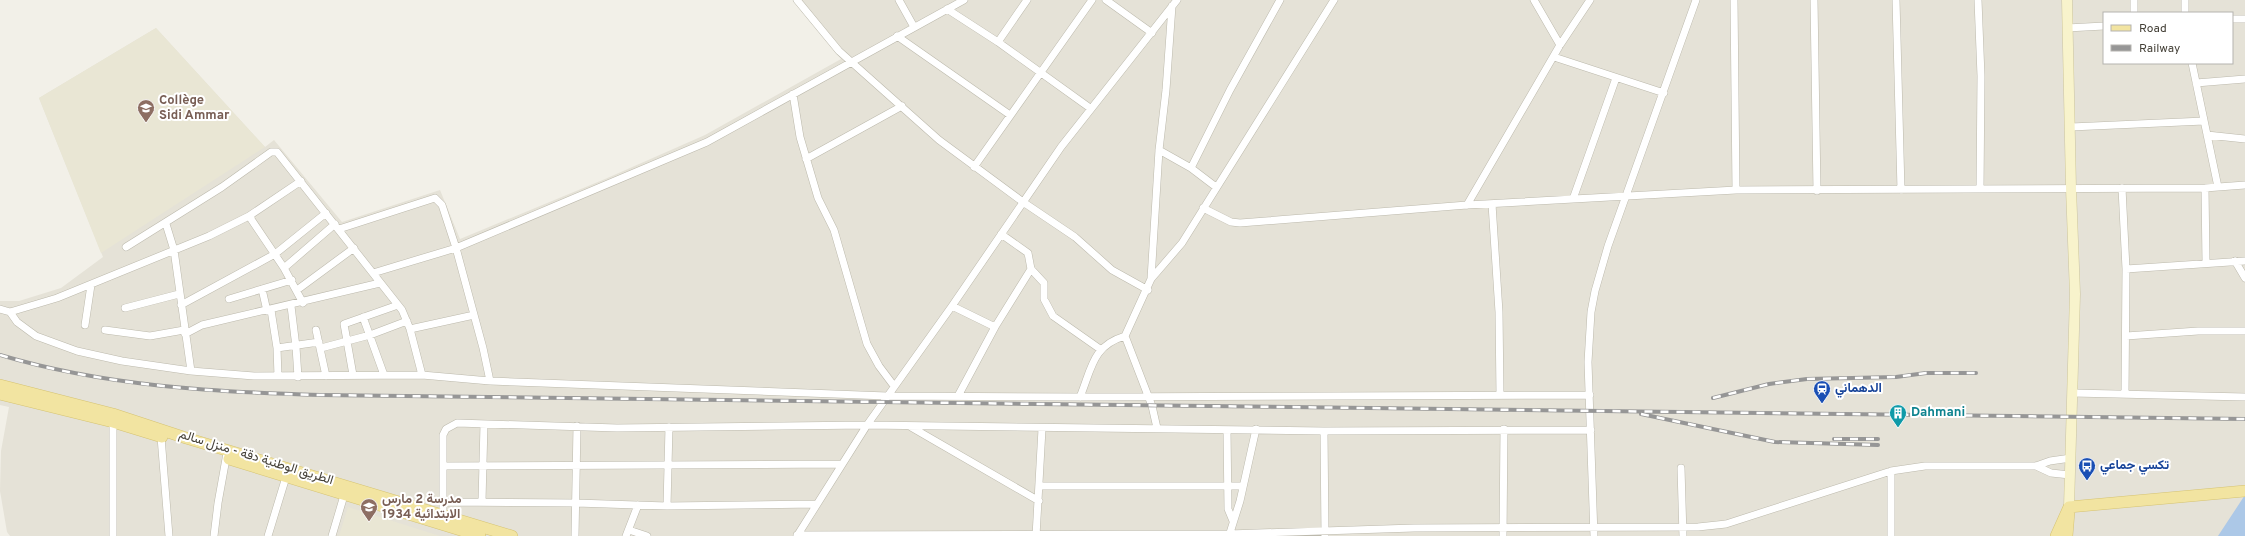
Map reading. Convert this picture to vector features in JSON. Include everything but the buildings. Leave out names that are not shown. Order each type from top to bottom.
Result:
[{"type":"main road","points":[[2067,0],[2071,127],[2070,188],[2075,294],[2071,458],[2067,536]]},
{"type":"main road","name":"الطريق الوطنية دقة - منزل سالم","points":[[0,385],[346,489],[443,520],[512,536]]},
{"type":"main road","name":"الطريق الوطنية دقة - منزل سالم","points":[[0,394],[113,418],[162,437],[227,454],[286,476],[346,489]]},
{"type":"main road","points":[[2069,507],[2241,491]]},
{"type":"main road","points":[[2056,536],[2069,507]]},
{"type":"main road","name":"الطريق الوطنية دقة - منزل سالم","points":[[443,520],[480,536]]},
{"type":"street","points":[[797,0],[839,51],[939,140],[1023,202],[1076,237],[1112,270],[1148,290]]},
{"type":"street","points":[[899,0],[914,27]]},
{"type":"street","points":[[373,273],[456,248],[707,142],[964,0]]},
{"type":"street","points":[[998,42],[1027,0]]},
{"type":"street","points":[[974,167],[1092,0]]},
{"type":"street","points":[[1106,0],[1152,33]]},
{"type":"street","points":[[797,536],[867,425],[952,306],[1023,202],[1090,108],[1152,33],[1171,3],[1177,0]]},
{"type":"street","points":[[1191,168],[1230,90],[1280,0]]},
{"type":"street","points":[[1151,279],[1182,243],[1216,186],[1334,0]]},
{"type":"street","points":[[1534,0],[1560,45]]},
{"type":"street","points":[[1467,205],[1560,45],[1590,0]]},
{"type":"street","points":[[1594,536],[1588,362],[1590,312],[1598,273],[1664,93],[1696,0]]},
{"type":"street","points":[[1734,0],[1736,190]]},
{"type":"street","points":[[1814,0],[1817,191]]},
{"type":"street","points":[[1896,0],[1901,190]]},
{"type":"street","points":[[1978,0],[1981,76],[1980,189]]},
{"type":"street","points":[[2134,0],[2134,12]]},
{"type":"street","points":[[2185,0],[2185,12]]},
{"type":"street","points":[[1157,428],[1148,396],[1125,336],[1148,290],[1151,279],[1159,150],[1166,90],[1171,3]]},
{"type":"street","points":[[947,9],[998,42],[1090,108]]},
{"type":"street","points":[[2233,19],[2245,19]]},
{"type":"street","points":[[2067,28],[2103,26]]},
{"type":"street","points":[[897,36],[1010,115]]},
{"type":"street","points":[[1554,57],[1664,93]]},
{"type":"street","points":[[2192,64],[2218,187]]},
{"type":"street","points":[[1573,199],[1616,78]]},
{"type":"street","points":[[2196,83],[2245,79]]},
{"type":"street","points":[[792,94],[800,138],[806,159],[818,198],[834,230],[867,344],[879,366],[894,386]]},
{"type":"street","points":[[806,159],[902,106]]},
{"type":"street","points":[[2071,127],[2204,121]]},
{"type":"street","points":[[2207,135],[2245,139]]},
{"type":"street","points":[[1159,150],[1191,168],[1216,186]]},
{"type":"street","points":[[126,247],[166,224],[222,188],[272,151],[278,153],[398,305],[410,329],[422,375]]},
{"type":"street","points":[[0,309],[10,312],[58,298],[209,236],[250,216],[301,181]]},
{"type":"street","points":[[1203,208],[1231,222],[1240,223],[1467,205],[1736,190],[1817,191],[2205,188],[2245,185]]},
{"type":"street","points":[[2122,188],[2126,269],[2125,394]]},
{"type":"street","points":[[2205,188],[2206,262]]},
{"type":"street","points":[[284,268],[337,226],[435,198],[442,205],[456,248],[490,382]]},
{"type":"street","points":[[1492,204],[1499,312],[1500,395]]},
{"type":"street","points":[[181,305],[275,254],[326,213]]},
{"type":"street","points":[[250,216],[292,280],[303,303]]},
{"type":"street","points":[[166,224],[174,250],[191,371]]},
{"type":"street","points":[[1001,234],[1028,253],[1031,269],[1044,283],[1044,299],[1053,316],[1100,349]]},
{"type":"street","points":[[297,290],[354,248]]},
{"type":"street","points":[[2236,261],[2245,278]]},
{"type":"street","points":[[2126,269],[2206,262],[2245,261]]},
{"type":"street","points":[[958,396],[995,328],[1031,269]]},
{"type":"street","points":[[229,300],[292,280]]},
{"type":"street","points":[[105,330],[150,336],[185,332],[202,326],[291,306],[380,283]]},
{"type":"street","points":[[85,324],[91,285]]},
{"type":"street","points":[[262,289],[269,311],[277,348],[278,376]]},
{"type":"street","points":[[125,308],[179,294]]},
{"type":"street","points":[[354,375],[344,324],[398,305]]},
{"type":"street","points":[[291,306],[298,377]]},
{"type":"street","points":[[952,306],[995,328]]},
{"type":"street","points":[[10,312],[17,322],[27,331],[57,345],[122,361],[191,371],[278,376],[422,375],[490,382],[887,396],[1080,397],[1590,395]]},
{"type":"street","points":[[410,329],[474,315]]},
{"type":"street","points":[[363,318],[384,375]]},
{"type":"street","points":[[277,348],[347,342],[407,321]]},
{"type":"street","points":[[316,330],[326,376]]},
{"type":"street","points":[[2126,336],[2198,331],[2245,331]]},
{"type":"street","points":[[1080,397],[1100,349],[1113,339],[1125,336]]},
{"type":"street","points":[[2073,393],[2245,397]]},
{"type":"street","points":[[113,418],[113,536]]},
{"type":"street","points":[[443,520],[444,435],[446,429],[457,423],[617,428],[867,425],[1324,431],[1504,429],[1591,430]]},
{"type":"street","points":[[482,502],[484,424]]},
{"type":"street","points":[[575,536],[575,465],[577,426]]},
{"type":"street","points":[[909,426],[1039,501]]},
{"type":"street","points":[[667,506],[669,427]]},
{"type":"street","points":[[1036,536],[1040,486],[1042,428]]},
{"type":"street","points":[[1503,536],[1504,429]]},
{"type":"street","points":[[1227,430],[1229,485],[1228,509],[1232,521]]},
{"type":"street","points":[[1229,535],[1256,430]]},
{"type":"street","points":[[1324,431],[1324,533]]},
{"type":"street","points":[[162,437],[169,536]]},
{"type":"street","points":[[214,536],[227,454]]},
{"type":"street","points":[[797,536],[1229,535],[1726,524],[1891,471],[1925,466],[2036,466],[2050,461],[2071,458]]},
{"type":"street","points":[[443,466],[842,464]]},
{"type":"street","points":[[2036,466],[2051,473],[2070,475]]},
{"type":"street","points":[[1681,468],[1683,536]]},
{"type":"street","points":[[1891,471],[1891,536]]},
{"type":"street","points":[[268,536],[286,476]]},
{"type":"street","points":[[1040,486],[1242,486]]},
{"type":"street","points":[[332,536],[346,489]]},
{"type":"street","points":[[444,502],[576,503],[638,506],[817,504]]},
{"type":"street","points":[[638,506],[628,533],[647,536]]},
{"type":"shaded area","name":"Dahmani","points":[[793,0],[2245,0],[2245,536],[10,536],[7,532],[0,491],[1,451],[9,407],[0,405],[0,301],[19,301],[61,288],[103,257],[39,98],[156,28],[265,147],[274,140],[342,222],[440,190],[460,239],[605,179],[705,135],[841,59]]},
{"type":"shaded area","name":"Collège Sidi Ammar","points":[[156,28],[265,147],[101,253],[39,98]]},
{"type":"shaded area","name":"مدرسة 2 مارس 1934 الابتدائية","points":[[348,507],[440,536],[339,536]]},
{"type":"water","points":[[2245,494],[2245,536],[2218,536],[2243,498]]},
{"type":"railway","points":[[0,355],[79,374],[158,386],[239,392],[320,395],[2245,419]]},
{"type":"railway","points":[[1713,398],[1769,384],[1807,379],[1896,377],[1926,373],[1976,373]]},
{"type":"railway","points":[[1641,414],[1775,442],[1878,445]]},
{"type":"railway","points":[[1834,439],[1878,439]]},
{"type":"place","name":"Collège Sidi Ammar","points":[[146,123]]},
{"type":"place","name":"الدهماني","points":[[1822,404]]},
{"type":"place","name":"Dahmani","points":[[1898,428]]},
{"type":"place","name":"تكسي جماعي","points":[[2087,481]]},
{"type":"place","name":"مدرسة 2 مارس 1934 الابتدائية","points":[[369,522]]}]
